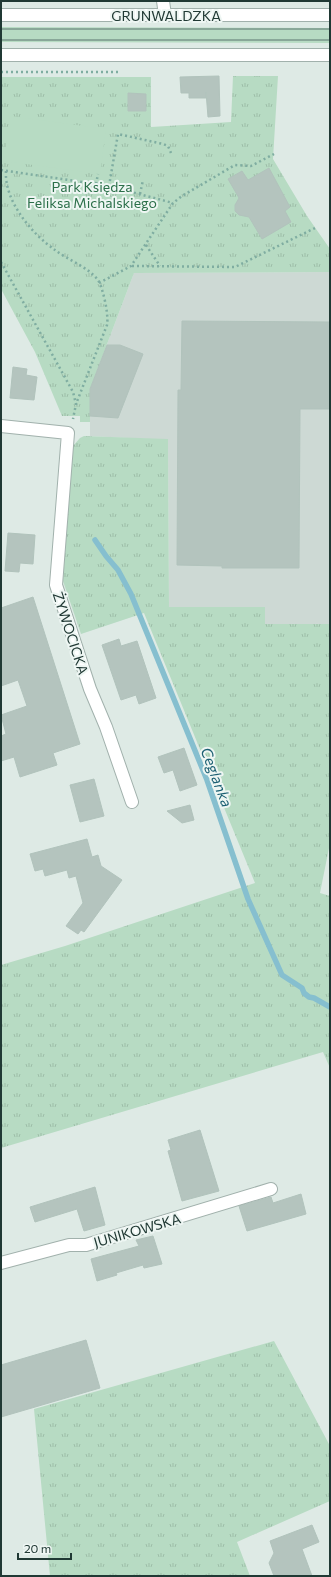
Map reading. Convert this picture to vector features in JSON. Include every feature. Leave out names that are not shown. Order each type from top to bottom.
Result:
[{"type":"street","points":[[163,1],[165,16]]},
{"type":"street","name":"GRUNWALDZKA","points":[[1,15],[330,15]]},
{"type":"street","points":[[1,55],[330,55]]},
{"type":"street","name":"ŻYWOCICKA","points":[[1,426],[68,432],[56,585],[90,689],[106,727],[132,802]]},
{"type":"street","name":"JUNIKOWSKA","points":[[1,1263],[69,1245],[86,1245],[271,1189]]},
{"type":"path","points":[[109,186],[118,134],[163,144],[168,146],[171,153]]},
{"type":"path","points":[[99,283],[131,266],[173,203],[182,196],[235,165],[251,166],[274,154]]},
{"type":"path","points":[[1,170],[109,186],[173,203]]},
{"type":"path","points":[[6,171],[7,184],[10,194],[19,212],[28,223],[55,250],[84,269],[99,283],[107,313],[107,325],[76,404],[73,419]]},
{"type":"path","points":[[96,184],[98,174]]},
{"type":"path","points":[[140,194],[143,180]]},
{"type":"path","points":[[131,266],[235,267],[315,228]]},
{"type":"path","points":[[146,245],[160,266]]},
{"type":"path","points":[[1,262],[73,392],[76,404]]},
{"type":"shaded area","points":[[330,272],[330,624],[265,624],[265,607],[169,607],[168,440],[90,436],[90,389],[134,273]]},
{"type":"green space","points":[[1,27],[330,28],[330,43],[1,42]]},
{"type":"green space","name":"Park Księdza Feliksa Michalskiego","points":[[233,76],[278,76],[273,159],[307,216],[330,249],[330,272],[134,273],[90,389],[90,422],[80,422],[80,416],[62,416],[35,352],[1,289],[1,77],[151,77],[151,127],[231,122]]},
{"type":"green space","points":[[10,116],[106,129],[100,174],[4,161]]},
{"type":"green space","points":[[84,436],[168,439],[169,607],[265,607],[265,624],[330,624],[330,843],[320,893],[330,896],[330,1068],[323,1052],[1,1148],[1,965],[65,946],[255,883],[144,613],[81,634],[63,581],[73,446],[80,438]]},
{"type":"green space","points":[[274,1341],[330,1446],[330,1501],[237,1542],[250,1576],[50,1576],[34,1409]]},
{"type":"building","points":[[219,76],[220,116],[208,117],[206,92],[206,98],[189,98],[189,93],[181,93],[180,77]]},
{"type":"building","points":[[128,93],[146,94],[146,111],[128,111]]},
{"type":"building","points":[[269,168],[290,207],[285,211],[291,222],[262,239],[249,217],[239,215],[235,211],[235,205],[239,198],[228,179],[242,171],[248,180]]},
{"type":"building","points":[[182,321],[330,322],[330,409],[300,409],[299,568],[222,568],[222,566],[177,565],[178,390],[181,390]]},
{"type":"building","points":[[107,345],[120,345],[143,354],[118,418],[90,416],[90,389]]},
{"type":"building","points":[[13,367],[27,369],[26,375],[37,377],[34,400],[10,398]]},
{"type":"building","points":[[8,533],[35,535],[33,564],[20,563],[19,572],[5,571]]},
{"type":"building","points":[[33,597],[80,744],[53,753],[57,765],[20,777],[14,757],[1,761],[1,736],[6,734],[1,715],[27,706],[18,680],[1,686],[1,608]]},
{"type":"building","points":[[119,639],[121,646],[137,641],[156,698],[139,704],[136,695],[121,700],[102,645]]},
{"type":"building","points":[[184,748],[197,785],[180,791],[173,770],[164,773],[158,757]]},
{"type":"building","points":[[94,779],[104,816],[80,822],[70,785]]},
{"type":"building","points":[[190,805],[194,820],[182,823],[167,811]]},
{"type":"building","points":[[87,839],[92,857],[98,855],[101,866],[122,880],[84,932],[81,930],[78,934],[66,926],[83,903],[76,876],[69,878],[67,870],[45,876],[43,869],[35,871],[30,854]]},
{"type":"building","points":[[200,1130],[219,1191],[182,1201],[168,1151],[171,1150],[168,1140]]},
{"type":"building","points":[[95,1187],[105,1225],[84,1231],[77,1209],[35,1222],[30,1207]]},
{"type":"building","points":[[301,1194],[306,1214],[247,1231],[239,1206],[271,1197],[273,1203]]},
{"type":"building","points":[[153,1236],[162,1264],[144,1268],[143,1265],[116,1273],[117,1275],[97,1281],[91,1259],[139,1246],[136,1240]]},
{"type":"building","points":[[86,1340],[100,1388],[1,1417],[1,1365]]},
{"type":"building","points":[[312,1525],[319,1542],[302,1549],[312,1576],[274,1576],[269,1563],[274,1553],[270,1541]]},
{"type":"waterway","name":"Ceglanka","points":[[95,540],[118,570],[131,594],[207,780],[248,899],[282,975],[302,988],[304,993],[309,997],[314,998],[330,1007]]},
{"type":"tram line","points":[[1,29],[330,29]]},
{"type":"tram line","points":[[1,40],[330,40]]}]
